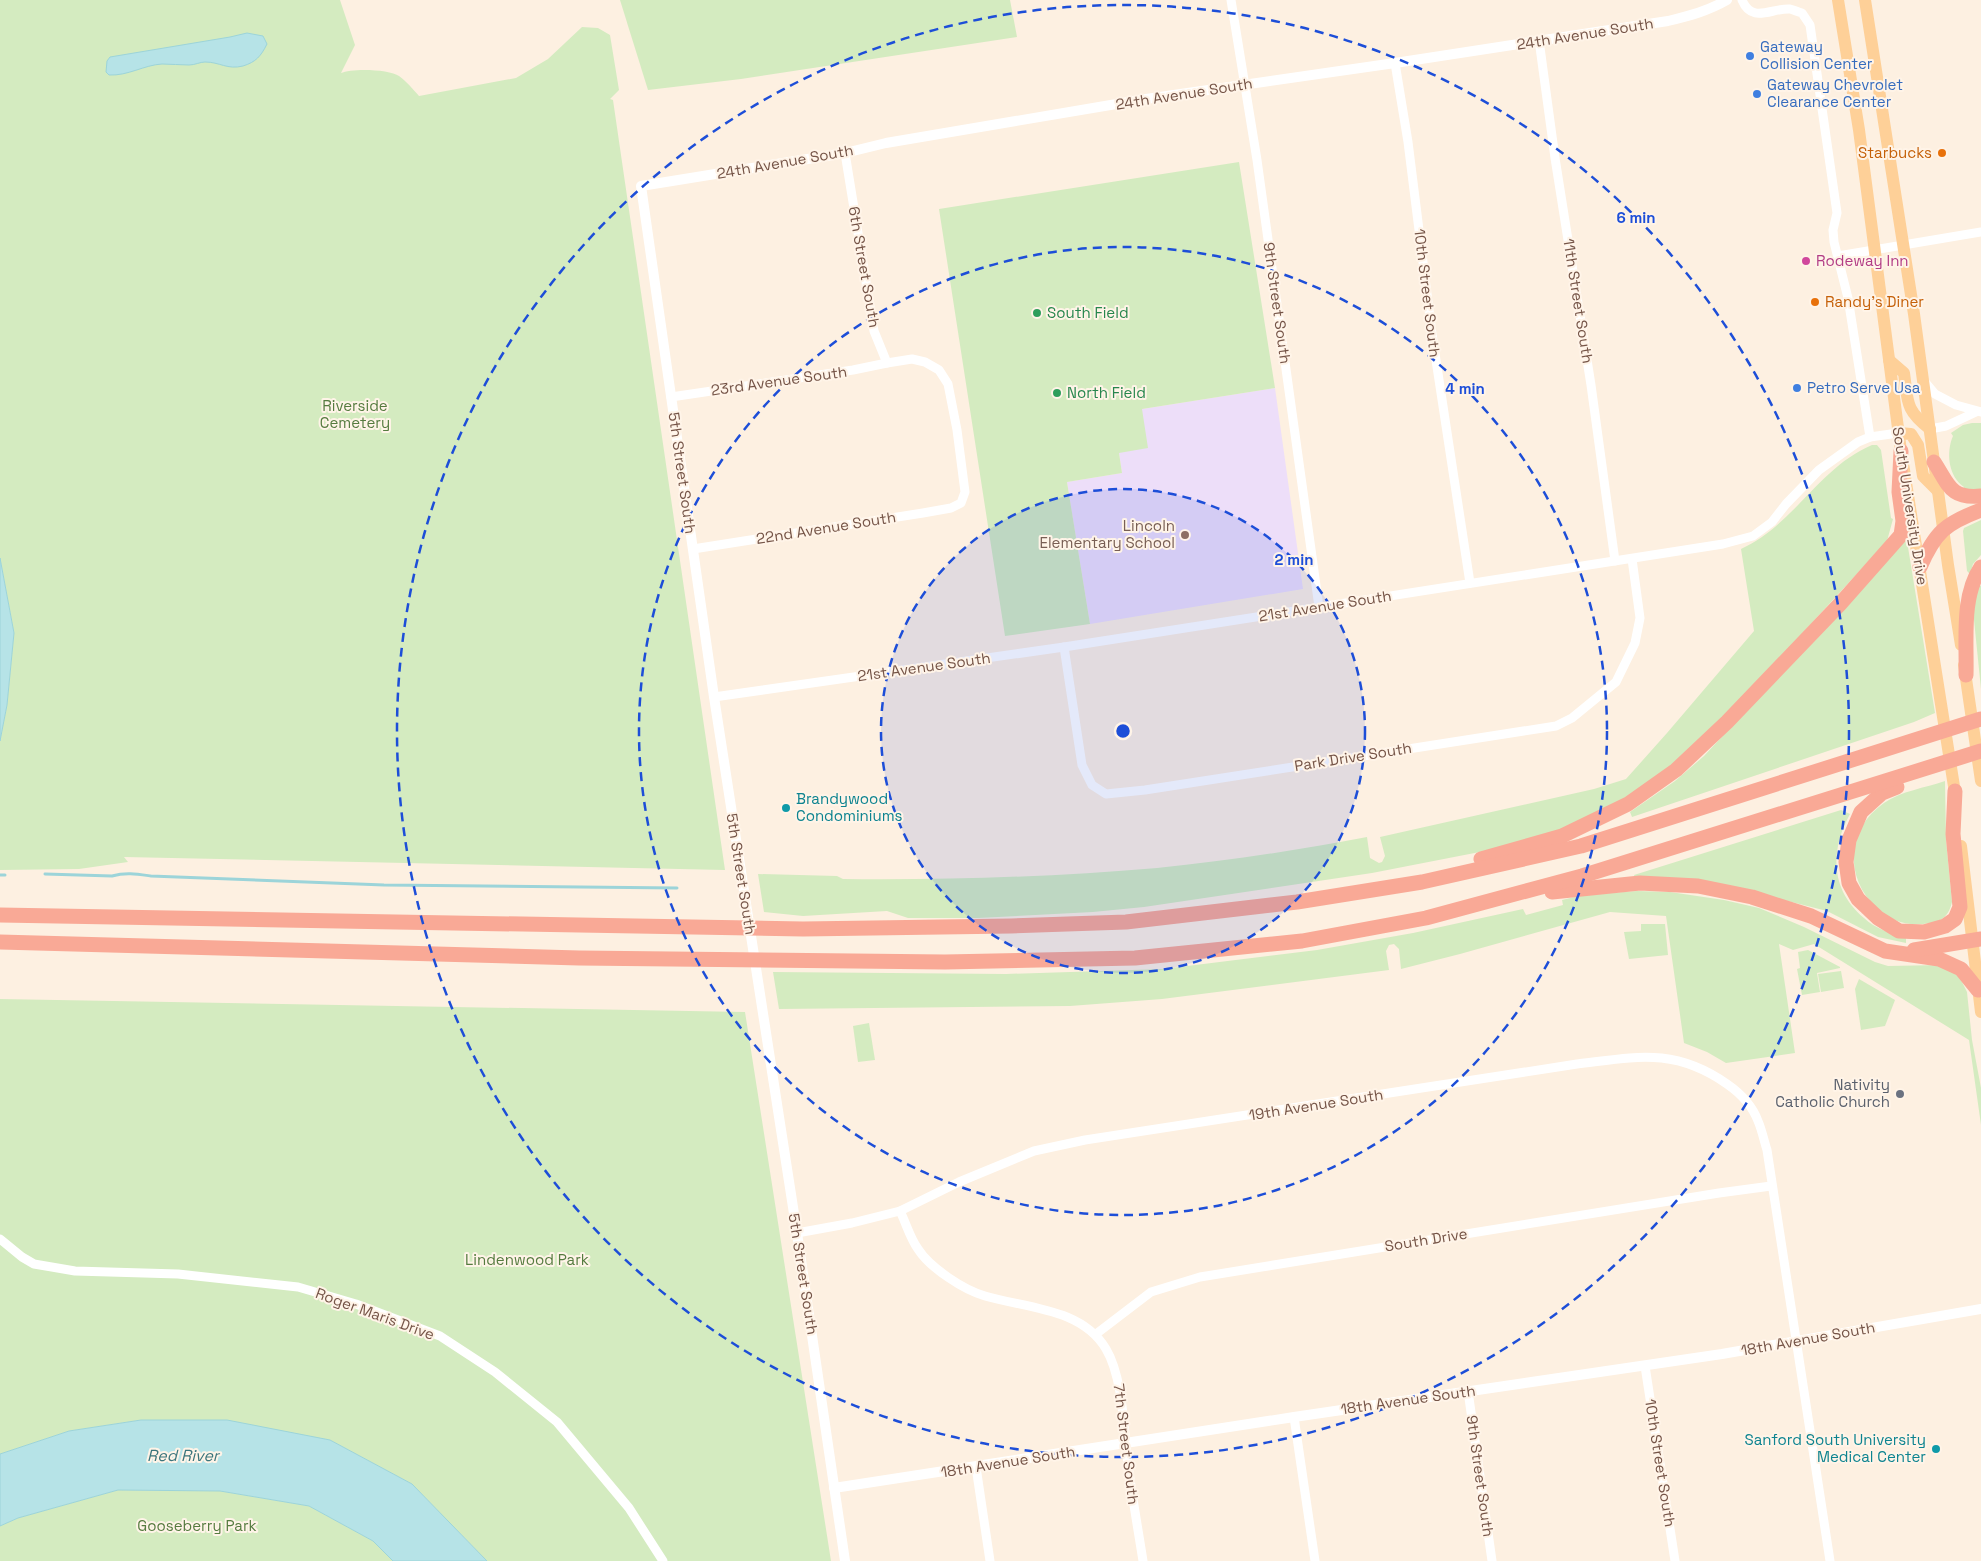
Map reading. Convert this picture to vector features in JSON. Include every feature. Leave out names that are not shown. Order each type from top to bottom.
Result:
[{"type":"highway","points":[[1375,890],[1562,836],[1628,804],[1676,770],[1727,722],[1840,604],[1901,535],[1903,521],[1899,492],[1901,451]]},
{"type":"highway","points":[[1934,462],[1949,488],[1956,494],[1965,497],[1981,496]]},
{"type":"highway","points":[[1920,567],[1930,545],[1943,529],[1981,510]]},
{"type":"highway","points":[[1966,675],[1967,612],[1973,578],[1981,567]]},
{"type":"highway","points":[[1917,739],[1981,710]]},
{"type":"highway","points":[[0,916],[719,928],[1011,926],[1126,922],[1297,902],[1375,890],[1422,882],[1580,846],[1981,719]]},
{"type":"highway","points":[[0,942],[579,958],[945,962],[1135,958],[1302,940],[1426,918],[1582,876],[1981,753]]},
{"type":"highway","points":[[1933,769],[1882,793],[1861,812],[1849,840],[1846,862],[1849,883],[1858,899],[1878,918],[1900,931],[1924,932],[1944,926],[1955,919],[1960,907],[1953,834],[1955,790]]},
{"type":"highway","points":[[1503,898],[1640,883],[1698,886],[1752,898],[1802,914],[1885,951],[1939,959],[1961,969],[1980,995]]},
{"type":"highway","points":[[1903,953],[1977,940]]},
{"type":"main road","name":"South University Drive","points":[[1838,0],[1859,130],[1898,433],[1977,940],[1981,1012]]},
{"type":"main road","name":"South University Drive","points":[[1865,0],[1924,380],[1943,529],[1981,781]]},
{"type":"main road","points":[[1889,360],[1904,373],[1909,408],[1917,419],[1930,429]]},
{"type":"main road","points":[[1898,433],[1911,434],[1918,445],[1923,476],[1938,492]]},
{"type":"street","name":"9th Street South","points":[[1231,0],[1245,85],[1319,607]]},
{"type":"street","name":"24th Avenue South","points":[[640,186],[1146,99],[1668,21],[1692,16],[1726,0]]},
{"type":"street","points":[[1742,0],[1746,9],[1754,14],[1791,9],[1802,13],[1810,25],[1837,213],[1833,230],[1848,298],[1870,437]]},
{"type":"street","name":"11th Street South","points":[[1539,40],[1555,158],[1591,385],[1615,561]]},
{"type":"street","name":"10th Street South","points":[[1395,63],[1408,142],[1432,334],[1470,583]]},
{"type":"street","name":"6th Street South","points":[[845,152],[874,331],[887,363]]},
{"type":"street","name":"5th Street South","points":[[640,186],[714,697],[797,1233],[845,1561]]},
{"type":"street","points":[[1838,256],[1981,232]]},
{"type":"street","name":"22nd Avenue South","points":[[693,548],[923,513],[951,508],[961,503],[965,492],[957,430],[948,384],[939,370],[925,362],[912,359],[887,363]]},
{"type":"street","name":"23rd Avenue South","points":[[671,397],[853,370],[887,363]]},
{"type":"street","points":[[1924,380],[1935,394],[1956,405],[1979,412]]},
{"type":"street","points":[[1930,429],[1946,426],[1979,412]]},
{"type":"street","name":"21st Avenue South","points":[[714,697],[1064,647],[1723,544],[1753,536],[1772,522],[1786,504],[1819,470],[1858,442],[1870,437],[1898,433]]},
{"type":"street","name":"Park Drive South","points":[[1064,647],[1082,765],[1092,786],[1106,794],[1146,790],[1556,726],[1572,718],[1616,682],[1635,643],[1640,618],[1632,559]]},
{"type":"street","name":"19th Avenue South","points":[[797,1233],[852,1223],[900,1211],[959,1182],[1034,1151],[1085,1140],[1632,1057],[1673,1058],[1695,1065],[1742,1094],[1758,1120],[1767,1150],[1771,1186]]},
{"type":"street","points":[[1771,1186],[1830,1561]]},
{"type":"street","name":"South Drive","points":[[1096,1334],[1151,1292],[1200,1277],[1771,1186]]},
{"type":"street","name":"7th Street South","points":[[900,1211],[918,1249],[935,1267],[956,1282],[983,1296],[1044,1310],[1073,1319],[1096,1334],[1107,1350],[1117,1376],[1142,1561]]},
{"type":"street","name":"Roger Maris Drive","points":[[0,1239],[34,1264],[75,1271],[178,1274],[298,1287],[356,1304],[440,1336],[523,1393],[557,1422],[629,1508],[663,1561]]},
{"type":"street","name":"18th Avenue South","points":[[834,1488],[1294,1417],[1645,1366],[1981,1309]]},
{"type":"street","name":"10th Street South","points":[[1645,1366],[1675,1561]]},
{"type":"street","name":"9th Street South","points":[[1468,1391],[1492,1561]]},
{"type":"street","points":[[1294,1417],[1315,1561]]},
{"type":"street","points":[[976,1467],[990,1561]]},
{"type":"shaded area","name":"Lincoln Elementary School","points":[[1275,388],[1303,589],[1090,624],[1067,482],[1122,473],[1119,453],[1142,409]]},
{"type":"green space","name":"Riverside Cemetery","points":[[0,0],[340,0],[355,45],[341,73],[353,70],[388,72],[399,76],[419,96],[516,78],[548,59],[582,27],[598,28],[610,35],[619,90],[610,99],[613,100],[725,870],[124,857],[128,862],[79,869],[0,870],[0,741],[7,705],[14,633],[0,558]]},
{"type":"green space","points":[[620,0],[1010,0],[1017,37],[741,79],[648,90]]},
{"type":"green space","points":[[1239,162],[1275,388],[1142,409],[1148,448],[1119,453],[1122,473],[1067,482],[1090,624],[1005,636],[939,209]]},
{"type":"green space","points":[[1981,423],[1981,490],[1963,490],[1964,487],[1955,477],[1950,463],[1949,456],[1953,436],[1951,433],[1963,425]]},
{"type":"green space","points":[[1872,445],[1877,445],[1881,450],[1891,518],[1893,519],[1887,541],[1742,699],[1689,752],[1627,798],[1562,830],[1490,850],[1372,873],[1144,907],[1093,912],[978,918],[908,918],[887,911],[803,916],[764,912],[758,874],[837,876],[843,879],[882,879],[1079,874],[1210,862],[1289,851],[1367,837],[1370,858],[1379,863],[1382,862],[1385,856],[1380,837],[1594,789],[1626,779],[1754,631],[1741,549],[1759,539],[1776,526],[1836,467]]},
{"type":"green space","points":[[1981,520],[1981,555],[1973,564],[1970,574],[1967,571],[1963,531],[1964,528]]},
{"type":"green space","points":[[1905,539],[1907,541],[1935,713],[1914,722],[1632,817],[1630,812],[1675,781],[1704,756]]},
{"type":"green space","points":[[1978,585],[1981,586],[1981,689],[1973,610]]},
{"type":"green space","points":[[1945,781],[1946,840],[1951,907],[1945,917],[1935,922],[1908,924],[1895,920],[1877,908],[1866,896],[1859,883],[1854,854],[1856,840],[1862,826],[1871,814],[1884,803],[1905,793]]},
{"type":"green space","points":[[1841,810],[1850,814],[1843,828],[1837,855],[1839,882],[1845,895],[1853,907],[1868,922],[1883,930],[1906,937],[1906,943],[1878,937],[1827,911],[1749,891],[1635,879],[1634,875]]},
{"type":"green space","points":[[1637,891],[1670,892],[1724,900],[1759,908],[1804,927],[1875,962],[1888,966],[1941,965],[1958,974],[1967,992],[1972,1040],[1981,1088],[1981,1125],[1969,1040],[1814,944],[1793,950],[1779,944],[1795,1053],[1726,1063],[1707,1052],[1684,1043],[1666,916],[1610,912],[1401,969],[1399,949],[1394,944],[1389,945],[1386,951],[1389,970],[1162,999],[1070,1006],[779,1009],[773,972],[1006,974],[1163,969],[1317,950],[1413,933],[1523,909],[1526,915],[1563,905],[1562,900],[1583,895]]},
{"type":"green space","points":[[1641,924],[1665,924],[1668,955],[1629,959],[1624,932],[1641,931]]},
{"type":"green space","points":[[1808,950],[1840,968],[1817,973],[1820,992],[1802,995],[1797,969],[1800,968],[1798,952]]},
{"type":"green space","points":[[1841,971],[1844,988],[1821,992],[1818,974]]},
{"type":"green space","points":[[1859,979],[1895,1000],[1885,1026],[1861,1030],[1855,989]]},
{"type":"green space","name":"Lindenwood Park","points":[[0,999],[745,1012],[831,1561],[487,1561],[412,1484],[330,1440],[141,1420],[69,1431],[0,1454]]},
{"type":"green space","points":[[869,1023],[875,1060],[858,1062],[853,1026]]},
{"type":"green space","name":"Gooseberry Park","points":[[118,1490],[220,1491],[309,1506],[373,1541],[393,1561],[0,1561],[0,1526],[18,1518]]},
{"type":"water","points":[[247,33],[263,36],[267,44],[258,58],[243,66],[232,67],[205,62],[189,65],[155,65],[116,75],[109,75],[106,72],[107,61],[110,57]]},
{"type":"water","points":[[0,558],[14,633],[7,705],[0,741]]},
{"type":"water","name":"Red River","points":[[141,1420],[227,1420],[330,1440],[412,1484],[487,1561],[393,1561],[373,1541],[309,1506],[220,1491],[118,1490],[18,1518],[0,1526],[0,1454],[69,1431]]},
{"type":"waterway","points":[[45,874],[112,876],[132,874],[384,885],[677,888]]},
{"type":"waterway","points":[[0,875],[5,875]]},
{"type":"place","name":"Gateway Collision Center","points":[[1750,56]]},
{"type":"place","name":"Gateway Chevrolet Clearance Center","points":[[1757,94]]},
{"type":"place","name":"Starbucks","points":[[1942,153]]},
{"type":"place","name":"Rodeway Inn","points":[[1806,261]]},
{"type":"place","name":"Randy's Diner","points":[[1815,302]]},
{"type":"place","name":"South Field","points":[[1037,313]]},
{"type":"place","name":"Petro Serve Usa","points":[[1797,388]]},
{"type":"place","name":"North Field","points":[[1057,393]]},
{"type":"place","name":"Lincoln Elementary School","points":[[1185,535]]},
{"type":"place","name":"Brandywood Condominiums","points":[[786,808]]},
{"type":"place","name":"Nativity Catholic Church","points":[[1900,1094]]},
{"type":"place","name":"Sanford South University Medical Center","points":[[1936,1449]]}]
